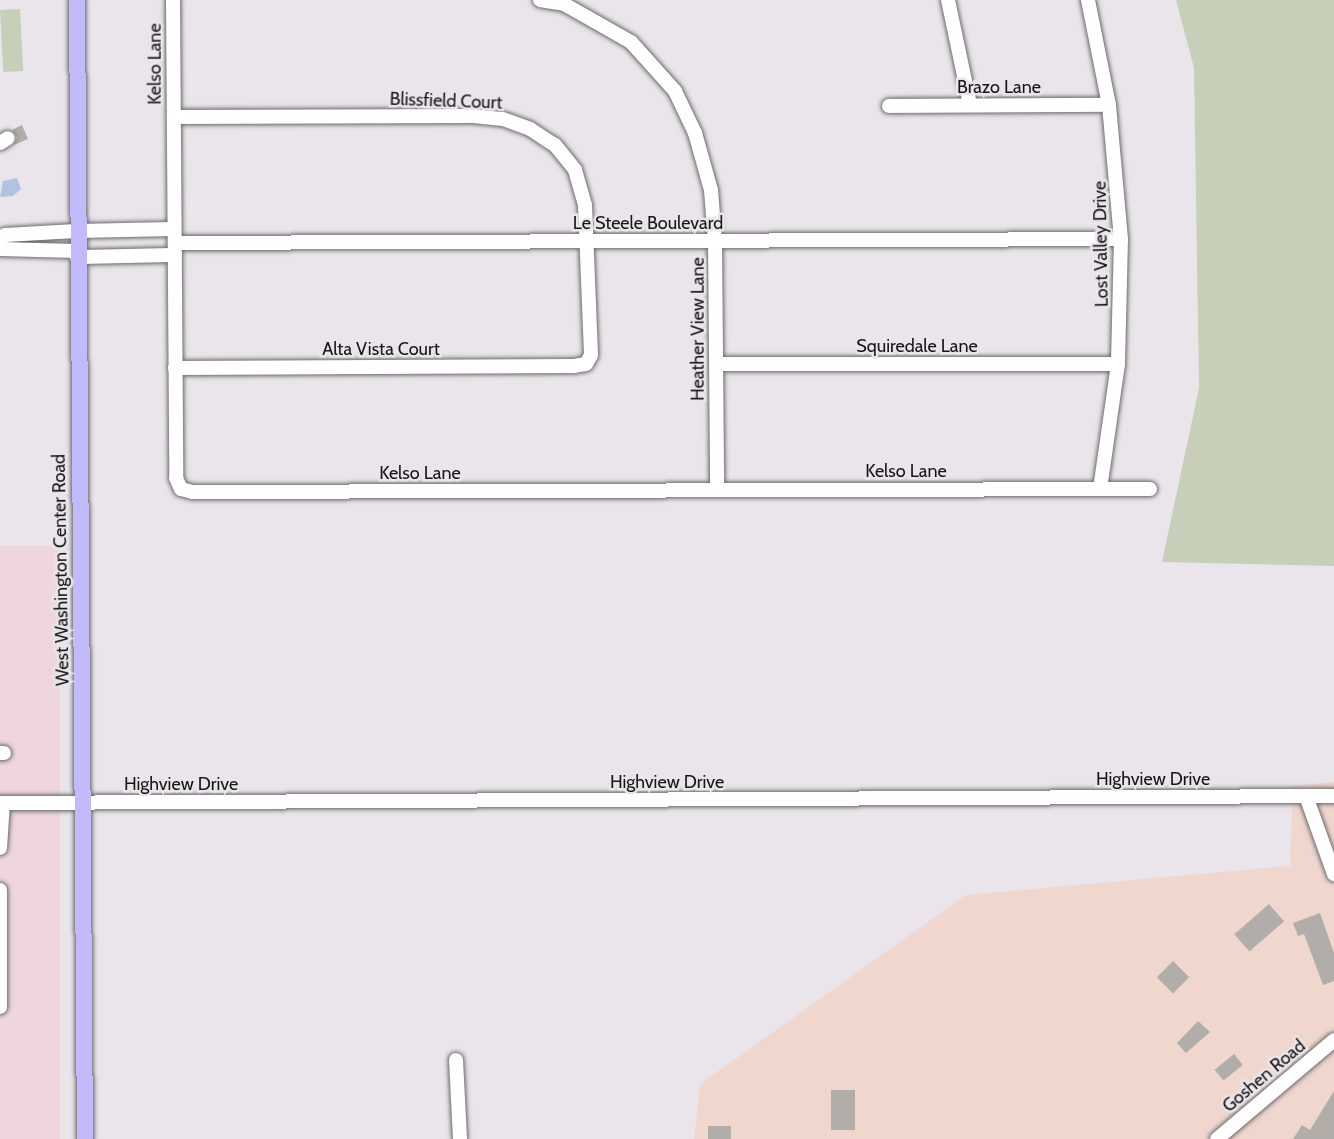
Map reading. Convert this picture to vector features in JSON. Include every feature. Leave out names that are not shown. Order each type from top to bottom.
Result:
[{"type":"main road","name":"West Washington Center Road","points":[[77,0],[76,254],[84,802],[85,1139]]},
{"type":"street","name":"Kelso Lane","points":[[173,0],[176,478],[181,489],[192,492],[1150,489]]},
{"type":"street","name":"Heather View Lane","points":[[540,0],[564,2],[631,42],[675,91],[695,133],[711,190],[716,241],[717,490]]},
{"type":"street","points":[[948,0],[970,104]]},
{"type":"street","name":"Lost Valley Drive","points":[[1088,0],[1109,105],[1121,239],[1118,364],[1100,489]]},
{"type":"street","name":"Brazo Lane","points":[[889,105],[1109,105]]},
{"type":"street","name":"Blissfield Court","points":[[174,117],[503,119],[530,129],[555,145],[575,170],[585,205],[589,242],[591,355],[586,364]]},
{"type":"street","name":"Le Steele Boulevard","points":[[0,239],[5,235],[76,231],[175,243]]},
{"type":"street","name":"Le Steele Boulevard","points":[[0,249],[76,254],[175,243],[1121,239]]},
{"type":"street","name":"Alta Vista Court","points":[[176,368],[586,364]]},
{"type":"street","name":"Squiredale Lane","points":[[716,364],[1118,364]]},
{"type":"street","points":[[1306,796],[1334,874]]},
{"type":"street","name":"Highview Drive","points":[[1,803],[1334,796]]},
{"type":"street","points":[[0,848],[1,803]]},
{"type":"street","points":[[0,890],[0,1007]]},
{"type":"street","name":"Goshen Road","points":[[1217,1139],[1334,1040]]},
{"type":"street","points":[[456,1060],[460,1139]]},
{"type":"shaded area","points":[[0,546],[60,546],[60,1139],[0,1139]]},
{"type":"shaded area","points":[[1334,782],[1334,1139],[694,1139],[700,1084],[966,895],[1290,866],[1293,786]]},
{"type":"green space","points":[[1176,0],[1334,0],[1334,566],[1162,562],[1199,388],[1194,68]]},
{"type":"green space","points":[[20,9],[23,71],[3,72],[0,10]]},
{"type":"water","points":[[17,178],[21,189],[13,196],[0,197],[3,181]]},
{"type":"building","points":[[22,125],[28,139],[14,145],[17,137],[12,130]]},
{"type":"building","points":[[1269,904],[1284,921],[1249,952],[1234,934]]},
{"type":"building","points":[[1320,913],[1334,953],[1334,981],[1323,985],[1304,934],[1298,936],[1293,923]]},
{"type":"building","points":[[1173,961],[1189,977],[1173,994],[1157,977]]},
{"type":"building","points":[[1198,1021],[1210,1032],[1186,1053],[1177,1043]]},
{"type":"building","points":[[1234,1054],[1243,1065],[1223,1081],[1215,1070]]},
{"type":"building","points":[[831,1090],[855,1090],[855,1130],[831,1130]]},
{"type":"building","points":[[1334,1091],[1334,1139],[1293,1139],[1302,1125],[1310,1130]]},
{"type":"building","points":[[708,1126],[731,1126],[731,1139],[708,1139]]}]
